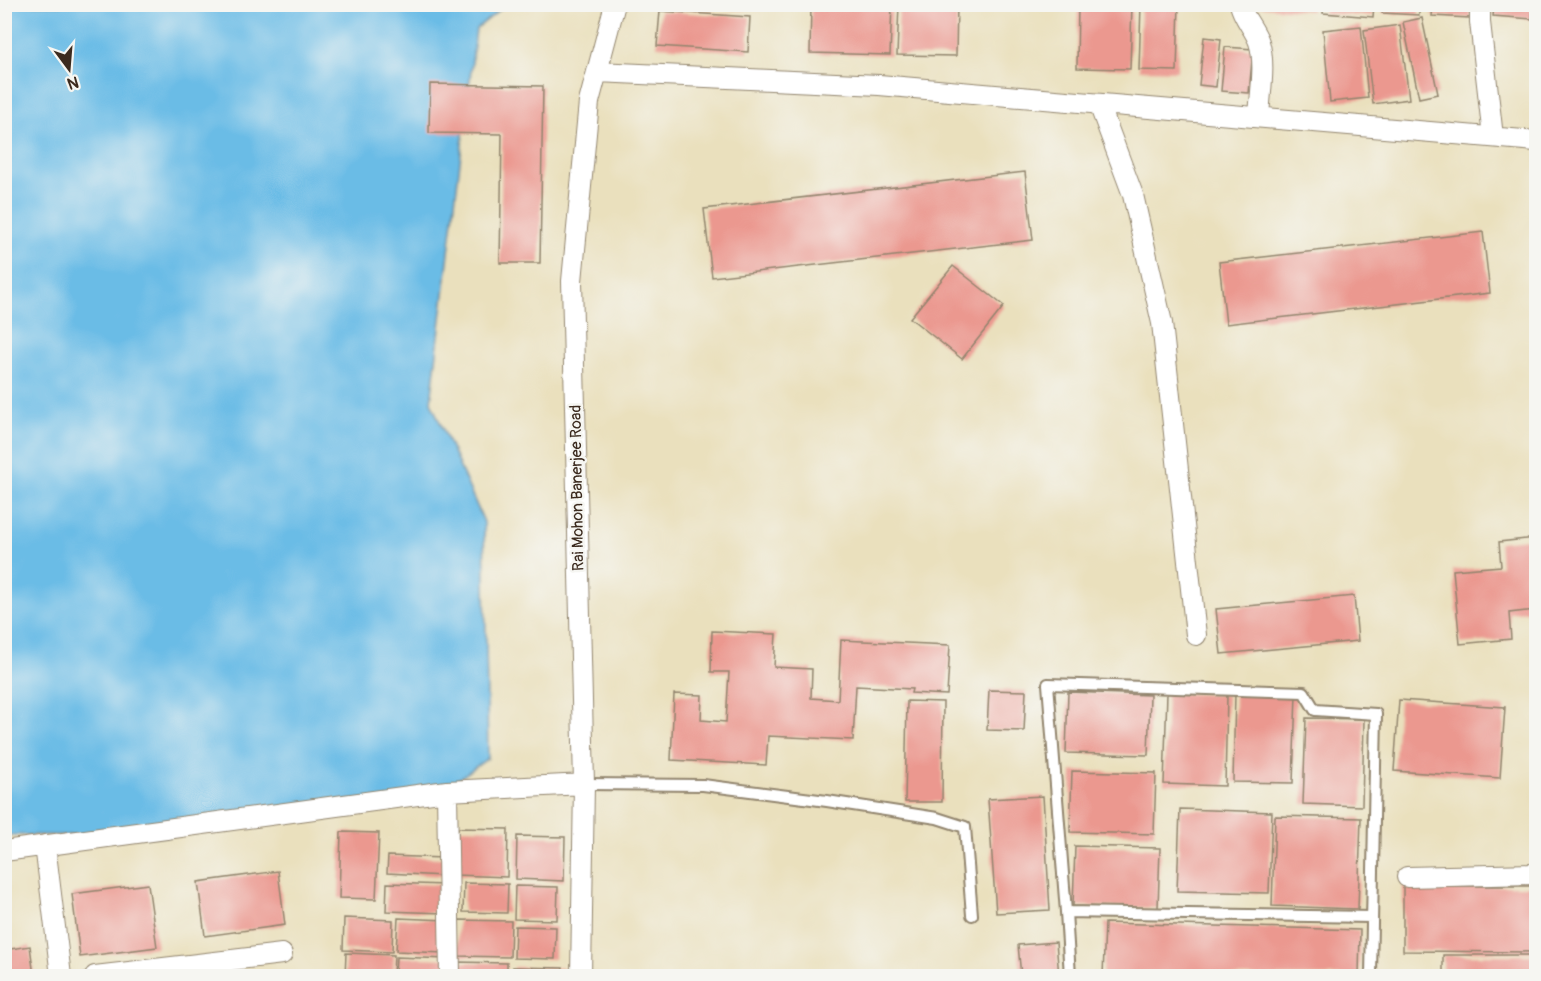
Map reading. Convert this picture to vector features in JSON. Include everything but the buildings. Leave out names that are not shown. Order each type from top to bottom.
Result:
[{"type":"street","name":"Rai Mohon Banerjee Road","points":[[580,976],[584,784],[572,281],[589,102],[615,4]]},
{"type":"street","points":[[1240,4],[1259,42],[1262,60],[1259,117]]},
{"type":"street","points":[[1480,4],[1493,138]]},
{"type":"street","points":[[597,72],[879,85],[1536,141]]},
{"type":"street","points":[[1099,104],[1133,195],[1162,323],[1196,634]]},
{"type":"street","points":[[4,851],[447,791],[584,784]]},
{"type":"street","points":[[447,791],[450,976]]},
{"type":"street","points":[[45,845],[61,976]]},
{"type":"street","points":[[1407,877],[1536,874]]},
{"type":"street","points":[[95,976],[282,954]]},
{"type":"lane","points":[[1070,976],[1047,684],[1304,692],[1315,710],[1376,714],[1371,976]]},
{"type":"lane","points":[[584,784],[703,785],[937,818],[965,827],[972,915]]},
{"type":"lane","points":[[1066,912],[1372,917]]},
{"type":"water","points":[[5,5],[506,5],[476,29],[431,402],[484,522],[488,758],[430,799],[166,836],[5,835]]}]
